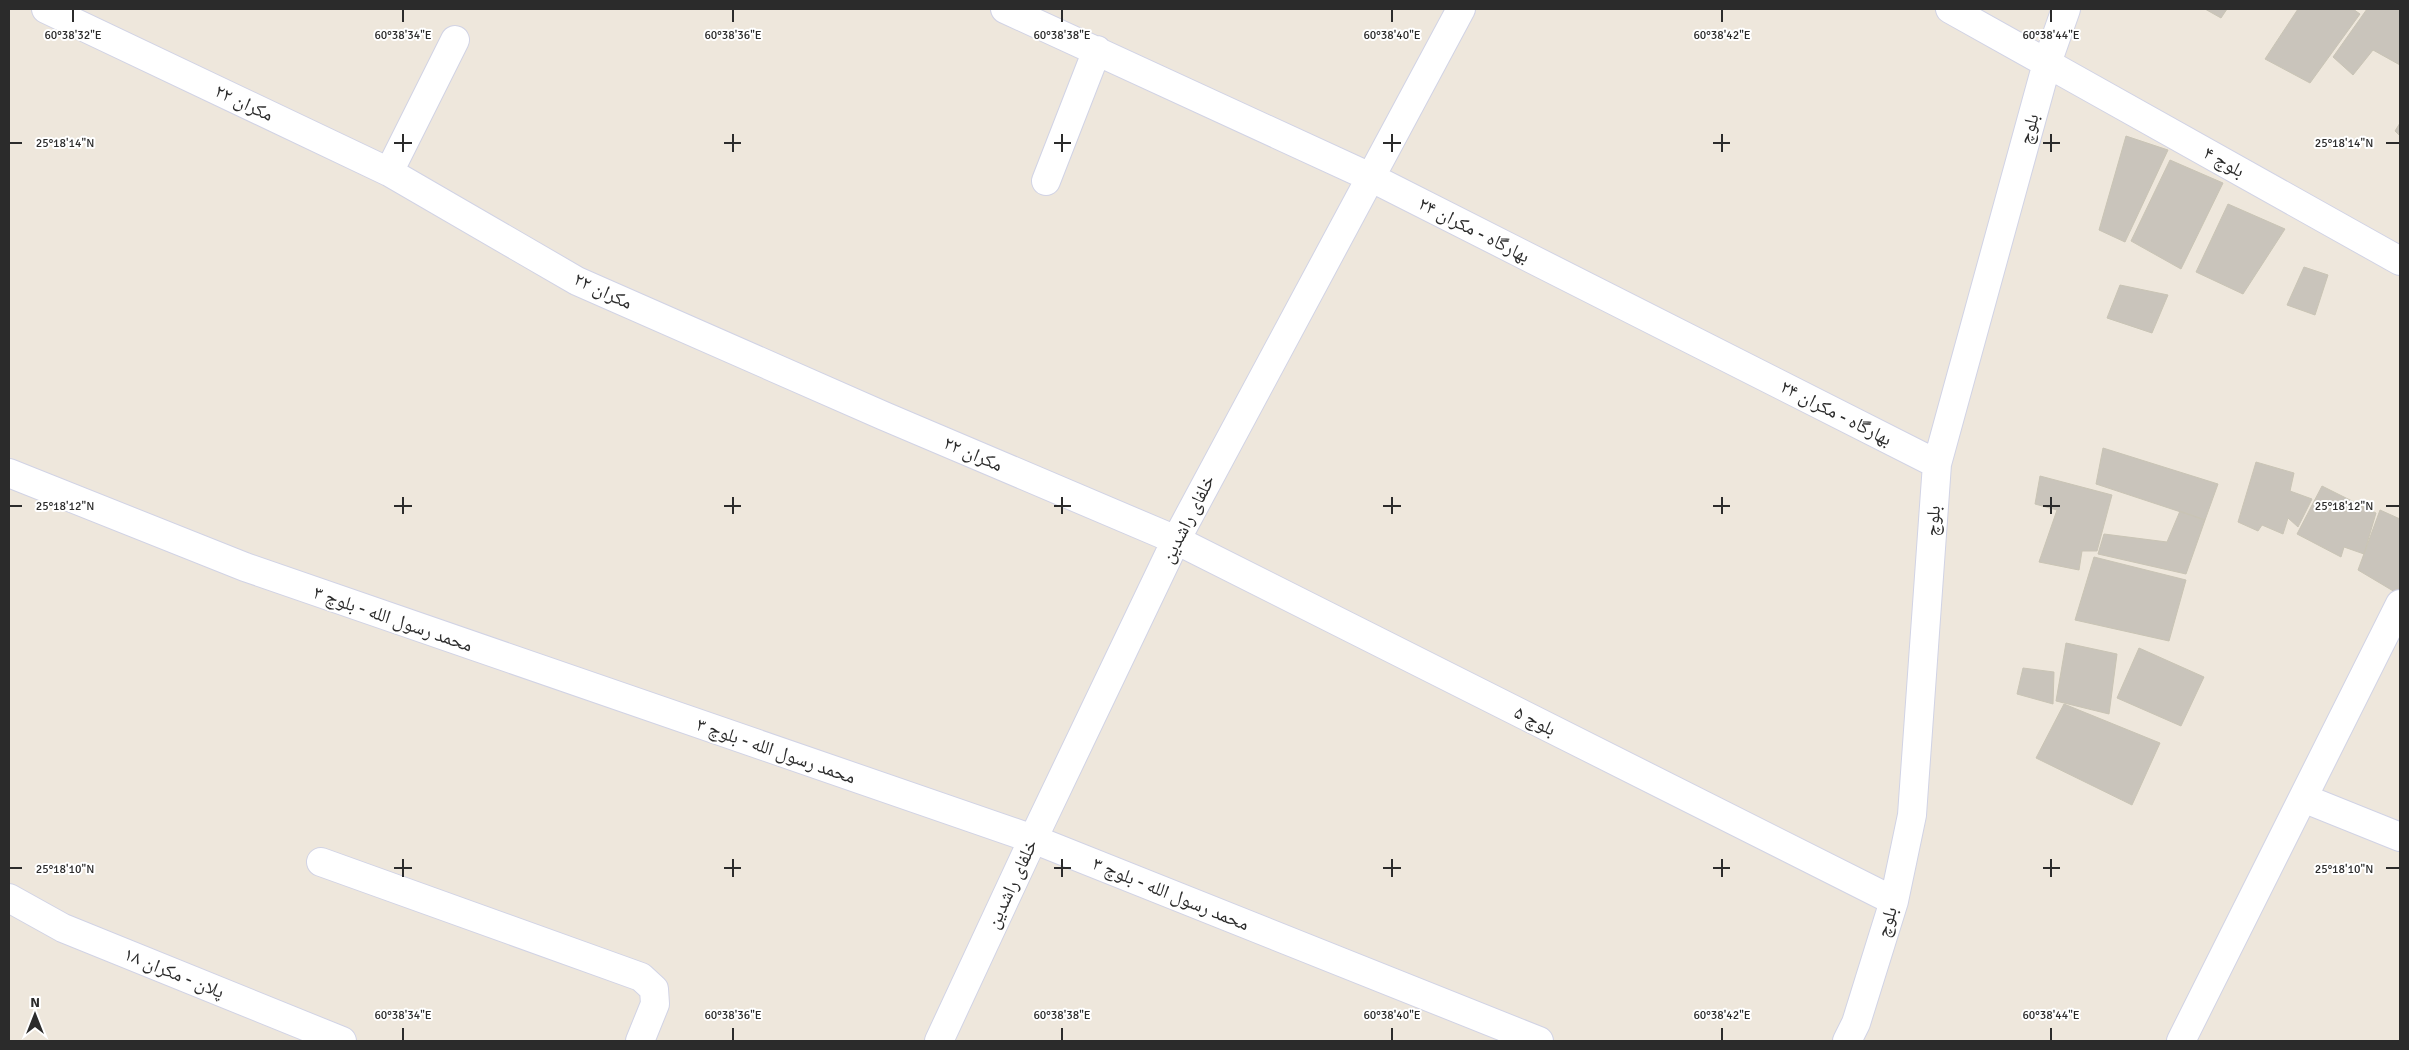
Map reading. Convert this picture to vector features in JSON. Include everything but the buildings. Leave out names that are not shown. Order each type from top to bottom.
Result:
[{"type":"street","name":"مکران ۲۲","points":[[46,9],[389,172],[577,280],[884,416],[1176,540]]},
{"type":"street","name":"بهارگاه - مکران ۲۴","points":[[1005,9],[1098,50],[1370,177],[1937,464]]},
{"type":"street","name":"خلفای راشدین","points":[[939,1041],[1176,540],[1461,9]]},
{"type":"street","name":"بلوچ ۴","points":[[1950,9],[2048,62],[2400,261]]},
{"type":"street","name":"بلوچ","points":[[1847,1041],[1856,1023],[1894,901],[1912,814],[1937,464],[2048,62],[2066,9]]},
{"type":"street","points":[[389,172],[455,40]]},
{"type":"street","points":[[1046,181],[1098,50]]},
{"type":"street","name":"محمد رسول الله - بلوچ ۳","points":[[9,473],[245,567],[1033,839],[1539,1041]]},
{"type":"street","name":"بلوچ ۵","points":[[1176,540],[1894,901]]},
{"type":"street","points":[[2181,1041],[2400,604]]},
{"type":"street","points":[[2303,798],[2400,837]]},
{"type":"street","points":[[321,862],[640,977],[654,990],[655,1004],[640,1041]]},
{"type":"street","name":"پلان - مکران ۱۸","points":[[9,898],[63,928],[342,1041]]}]
